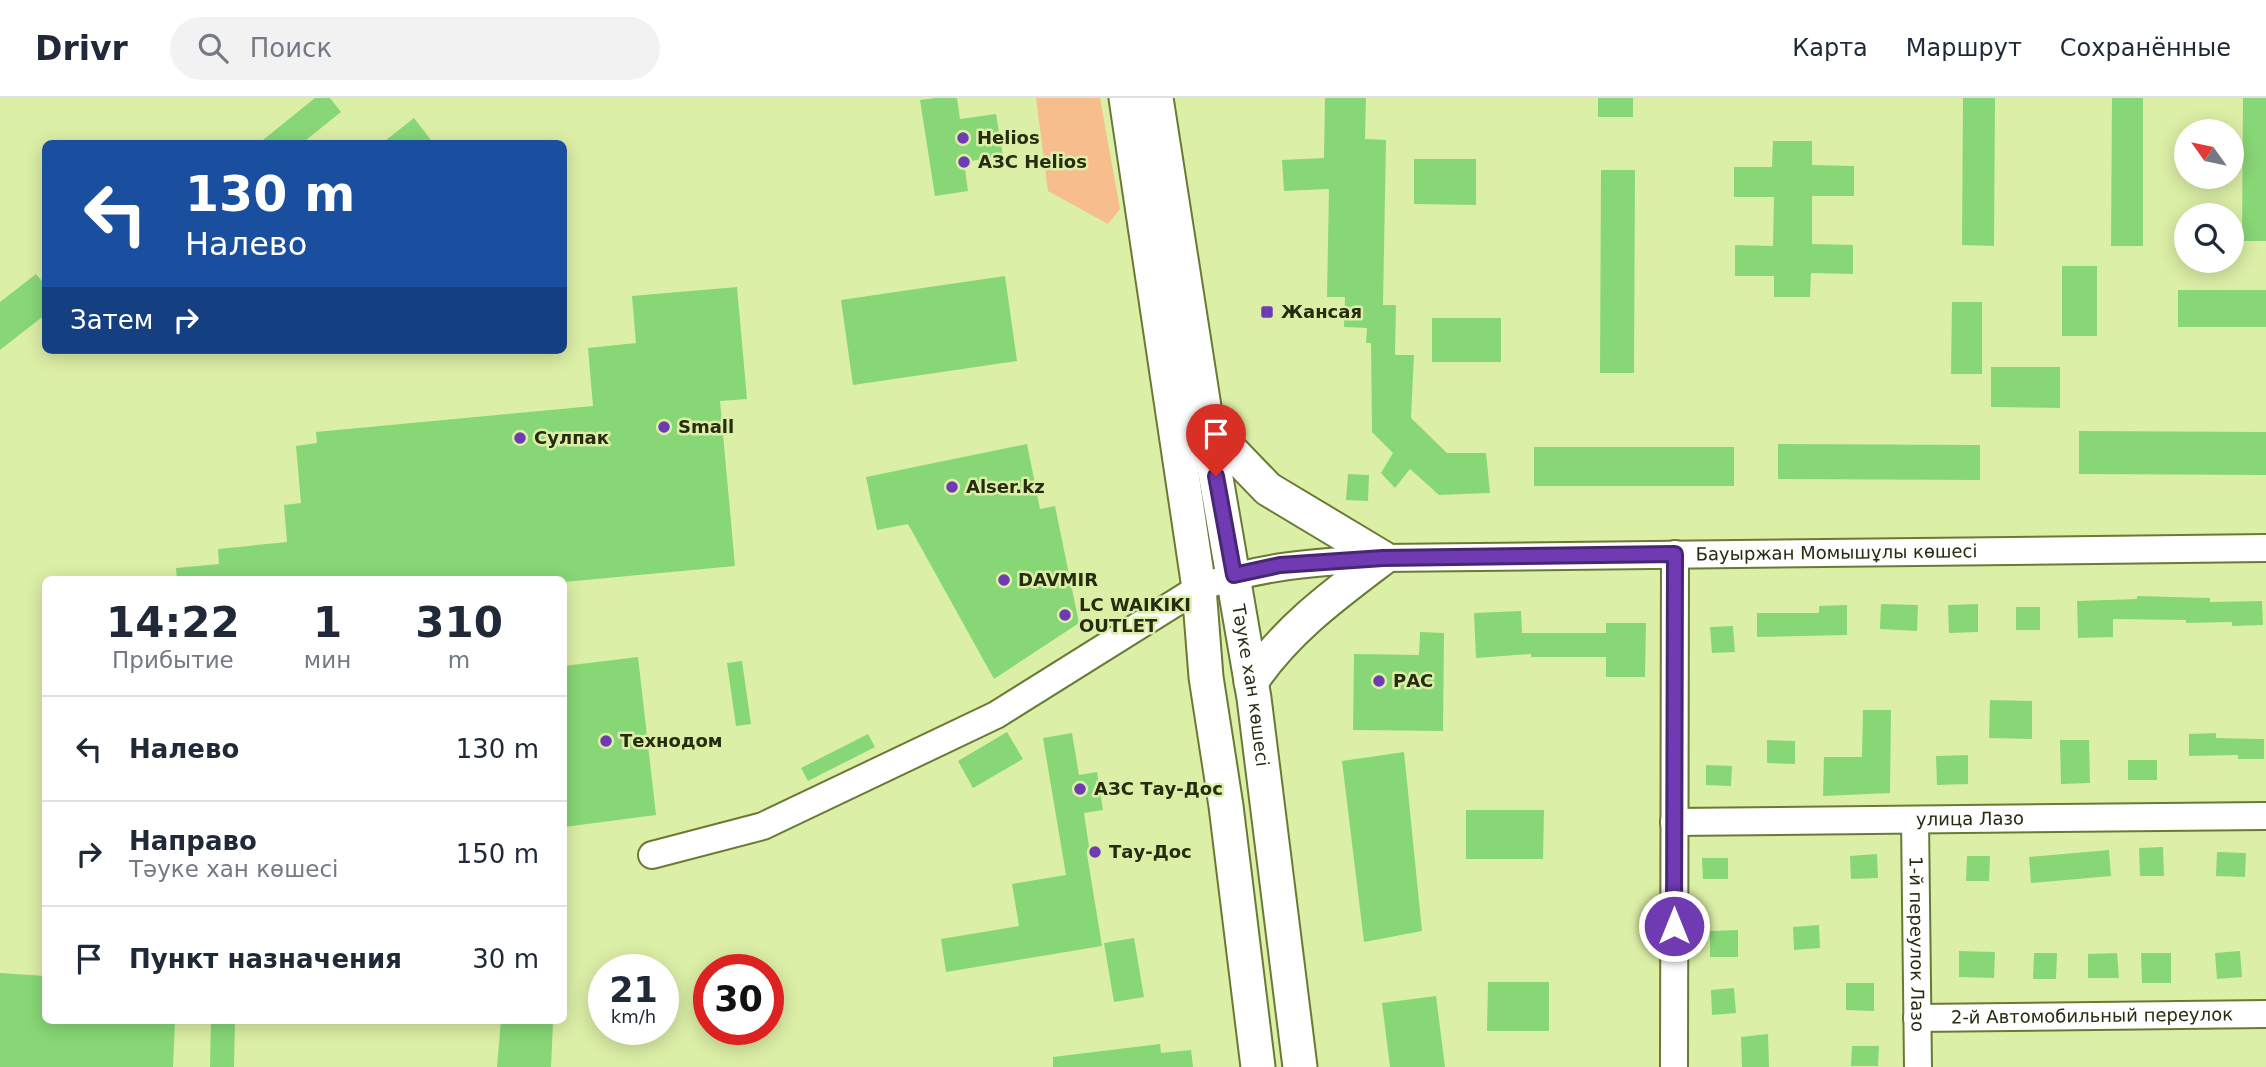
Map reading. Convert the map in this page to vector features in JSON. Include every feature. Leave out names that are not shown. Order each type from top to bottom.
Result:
[{"type":"main road","points":[[1126,98],[1199,588],[1206,677],[1226,806],[1258,1067]]},
{"type":"main road","name":"Тәуке хан көшесі","points":[[1156,98],[1251,682],[1300,1067]]},
{"type":"main road","points":[[1208,426],[1268,489],[1383,558],[1314,610],[1270,653],[1251,682]]},
{"type":"street","name":"Бауыржан Момышұлы көшесі","points":[[652,855],[763,826],[996,715],[1199,588],[1234,575],[1280,565],[1383,558],[2266,548]]},
{"type":"street","points":[[1674,1067],[1675,554]]},
{"type":"street","name":"улица Лазо","points":[[1674,822],[2266,816]]},
{"type":"street","name":"1-й переулок Лазо","points":[[1915,820],[1917,1067]]},
{"type":"street","name":"2-й Автомобильный переулок","points":[[1917,1018],[2266,1014]]},
{"type":"shaded area","points":[[1036,98],[1100,98],[1120,209],[1108,224],[1048,191]]},
{"type":"building","points":[[315,98],[330,98],[341,112],[306,140],[263,140]]},
{"type":"building","name":"Helios","points":[[957,98],[960,119],[996,114],[1003,156],[964,162],[968,191],[935,196],[920,100]]},
{"type":"building","points":[[1325,98],[1366,98],[1365,139],[1386,140],[1383,305],[1396,305],[1395,355],[1414,355],[1411,418],[1447,453],[1486,453],[1490,493],[1439,495],[1410,469],[1395,488],[1381,473],[1393,453],[1372,432],[1371,343],[1366,343],[1367,328],[1344,327],[1345,297],[1327,297],[1329,189],[1284,191],[1282,160],[1324,158]]},
{"type":"building","points":[[1598,98],[1633,98],[1633,117],[1598,117]]},
{"type":"building","points":[[1963,98],[1995,98],[1994,246],[1962,245]]},
{"type":"building","points":[[2112,98],[2143,98],[2143,246],[2111,246]]},
{"type":"building","points":[[2243,98],[2266,98],[2266,241],[2244,241]]},
{"type":"building","points":[[414,118],[431,140],[386,140]]},
{"type":"building","points":[[1773,141],[1812,141],[1812,165],[1854,166],[1854,196],[1812,196],[1812,244],[1853,245],[1853,274],[1811,273],[1810,297],[1774,297],[1774,276],[1735,276],[1735,245],[1773,246],[1774,197],[1734,197],[1734,167],[1772,167]]},
{"type":"building","points":[[1414,159],[1476,159],[1476,205],[1414,204]]},
{"type":"building","points":[[1601,170],[1635,170],[1634,373],[1600,373]]},
{"type":"building","points":[[2062,266],[2097,266],[2097,336],[2062,336]]},
{"type":"building","points":[[36,274],[42,281],[42,317],[0,350],[0,302]]},
{"type":"building","points":[[1005,276],[1017,361],[853,385],[841,300]]},
{"type":"building","name":"Сулпак","points":[[737,287],[747,399],[720,401],[735,566],[567,582],[567,576],[177,576],[176,568],[219,564],[218,549],[287,542],[284,505],[301,503],[296,446],[317,443],[316,432],[593,406],[588,348],[636,343],[632,296]]},
{"type":"building","points":[[2178,290],[2266,290],[2266,327],[2178,327]]},
{"type":"building","points":[[1952,302],[1982,302],[1982,374],[1951,374]]},
{"type":"building","points":[[1432,318],[1501,318],[1501,362],[1432,362]]},
{"type":"building","points":[[1991,367],[2060,367],[2060,408],[1991,407]]},
{"type":"building","points":[[2079,431],[2266,432],[2266,475],[2079,474]]},
{"type":"building","name":"DAVMIR","points":[[1027,444],[1040,509],[1055,506],[1079,623],[994,679],[908,524],[877,530],[866,477]]},
{"type":"building","points":[[1778,444],[1980,445],[1980,480],[1778,479]]},
{"type":"building","points":[[1534,447],[1734,447],[1734,486],[1534,486]]},
{"type":"building","points":[[1348,474],[1369,475],[1368,501],[1346,500]]},
{"type":"building","points":[[2137,596],[2210,598],[2210,602],[2262,601],[2263,625],[2232,626],[2232,622],[2186,623],[2186,620],[2113,619],[2113,637],[2078,638],[2077,601],[2137,599]]},
{"type":"building","points":[[1881,604],[1918,605],[1917,631],[1880,629]]},
{"type":"building","points":[[1978,604],[1978,632],[1949,633],[1948,605]]},
{"type":"building","points":[[1847,605],[1847,635],[1757,637],[1757,613],[1819,613],[1819,606]]},
{"type":"building","points":[[2016,607],[2040,607],[2040,630],[2016,630]]},
{"type":"building","points":[[1521,611],[1522,633],[1606,633],[1606,623],[1646,623],[1645,677],[1606,677],[1606,657],[1531,657],[1531,654],[1476,658],[1474,613]]},
{"type":"building","points":[[1733,626],[1735,652],[1712,653],[1710,627]]},
{"type":"building","points":[[1420,632],[1444,633],[1443,731],[1353,730],[1354,654],[1419,655]]},
{"type":"building","name":"Технодом","points":[[638,657],[656,815],[567,827],[567,666]]},
{"type":"building","points":[[742,661],[751,724],[736,726],[727,663]]},
{"type":"building","points":[[1990,700],[2032,701],[2032,739],[1989,738]]},
{"type":"building","points":[[1863,710],[1891,710],[1890,793],[1823,796],[1824,757],[1862,757]]},
{"type":"building","points":[[1007,732],[1023,759],[973,788],[958,761]]},
{"type":"building","points":[[1072,733],[1079,775],[1097,772],[1103,810],[1084,813],[1090,853],[1087,854],[1102,946],[946,972],[941,939],[1019,926],[1012,884],[1066,875],[1043,738]]},
{"type":"building","points":[[2216,733],[2216,738],[2264,739],[2264,759],[2238,759],[2238,755],[2189,756],[2189,734]]},
{"type":"building","points":[[868,734],[875,747],[808,781],[801,768]]},
{"type":"building","points":[[1767,740],[1795,741],[1795,764],[1767,763]]},
{"type":"building","points":[[2060,740],[2089,740],[2090,783],[2061,784]]},
{"type":"building","points":[[1404,752],[1422,931],[1364,942],[1342,761]]},
{"type":"building","points":[[1968,755],[1968,784],[1937,785],[1936,756]]},
{"type":"building","points":[[2128,760],[2157,760],[2157,780],[2128,780]]},
{"type":"building","points":[[1706,765],[1732,766],[1731,786],[1706,785]]},
{"type":"building","points":[[1466,810],[1544,810],[1543,859],[1466,859]]},
{"type":"building","points":[[2163,847],[2164,876],[2140,876],[2139,848]]},
{"type":"building","points":[[2109,850],[2111,876],[2031,883],[2029,857]]},
{"type":"building","points":[[2217,852],[2246,853],[2245,877],[2216,876]]},
{"type":"building","points":[[1877,854],[1878,878],[1851,879],[1850,856]]},
{"type":"building","points":[[1967,856],[1990,856],[1989,881],[1966,881]]},
{"type":"building","points":[[1702,858],[1728,858],[1728,879],[1703,879]]},
{"type":"building","points":[[1819,925],[1820,948],[1794,950],[1793,927]]},
{"type":"building","points":[[1738,930],[1738,957],[1710,957],[1710,931]]},
{"type":"building","points":[[1134,938],[1144,997],[1114,1002],[1104,943]]},
{"type":"building","points":[[1959,951],[1995,952],[1994,978],[1959,977]]},
{"type":"building","points":[[2240,951],[2242,977],[2217,979],[2215,953]]},
{"type":"building","points":[[2034,953],[2057,953],[2056,979],[2033,979]]},
{"type":"building","points":[[2117,953],[2119,978],[2088,978],[2088,954]]},
{"type":"building","points":[[2141,953],[2171,953],[2171,983],[2142,983]]},
{"type":"building","points":[[0,973],[42,976],[42,1024],[175,1024],[173,1067],[0,1067]]},
{"type":"building","points":[[1488,982],[1549,982],[1549,1031],[1487,1031]]},
{"type":"building","points":[[1846,983],[1874,983],[1874,1011],[1846,1010]]},
{"type":"building","points":[[1734,988],[1736,1013],[1712,1015],[1711,990]]},
{"type":"building","points":[[1436,996],[1445,1067],[1390,1067],[1382,1003]]},
{"type":"building","points":[[211,1024],[235,1024],[234,1067],[210,1067]]},
{"type":"building","points":[[501,1024],[553,1024],[551,1067],[497,1067]]},
{"type":"building","points":[[1768,1034],[1769,1067],[1742,1067],[1741,1037]]},
{"type":"building","points":[[1160,1044],[1161,1053],[1191,1050],[1193,1067],[1053,1067],[1053,1057]]},
{"type":"building","points":[[1852,1046],[1879,1046],[1878,1066],[1851,1066]]},
{"type":"place","name":"Helios","points":[[963,138]]},
{"type":"place","name":"АЗС Helios","points":[[964,162]]},
{"type":"place","name":"Жансая","points":[[1267,312]]},
{"type":"place","name":"Small","points":[[664,427]]},
{"type":"place","name":"Сулпак","points":[[520,438]]},
{"type":"place","name":"Alser.kz","points":[[952,487]]},
{"type":"place","name":"DAVMIR","points":[[1004,580]]},
{"type":"place","name":"LC WAIKIKI OUTLET","points":[[1065,615]]},
{"type":"place","name":"РАС","points":[[1379,681]]},
{"type":"place","name":"Технодом","points":[[606,741]]},
{"type":"place","name":"АЗС Тау-Дос","points":[[1080,789]]},
{"type":"place","name":"Тау-Дос","points":[[1095,852]]},
{"type":"route","points":[[1216,476],[1234,575],[1280,565],[1383,558],[1675,554],[1674,926]]}]
